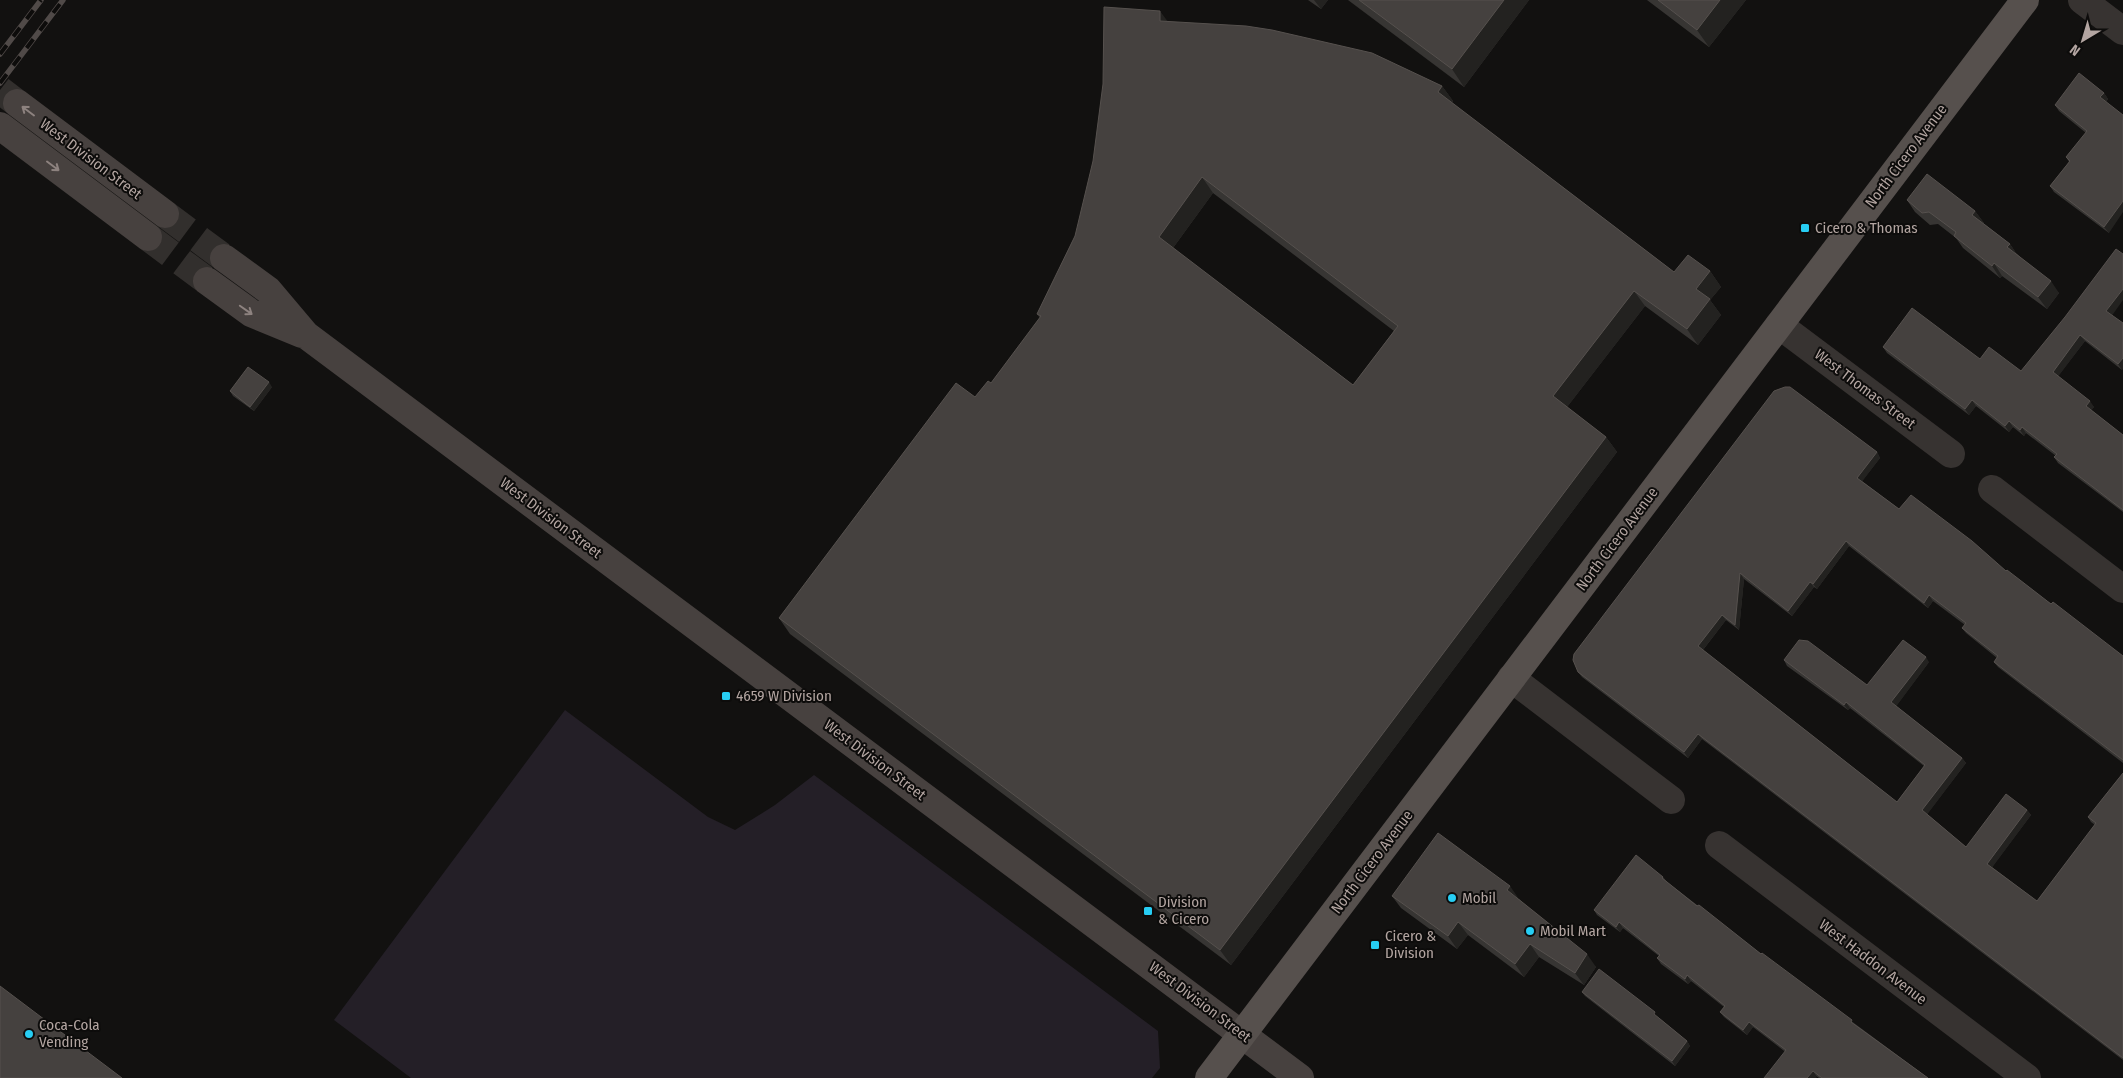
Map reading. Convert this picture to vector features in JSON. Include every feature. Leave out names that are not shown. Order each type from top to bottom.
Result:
[{"type":"main road","name":"North Cicero Avenue","points":[[1209,1078],[2024,0]]},
{"type":"main road","name":"West Division Street","points":[[18,103],[165,214]]},
{"type":"main road","name":"West Division Street","points":[[0,126],[148,237]]},
{"type":"main road","name":"West Division Street","points":[[224,258],[268,290],[306,336],[1300,1078]]},
{"type":"main road","name":"West Division Street","points":[[207,280],[251,314],[306,336]]},
{"type":"street","points":[[2082,0],[2123,31]]},
{"type":"street","name":"West Thomas Street","points":[[1779,325],[1951,454]]},
{"type":"street","points":[[1992,489],[2123,589]]},
{"type":"street","points":[[1511,678],[1671,800]]},
{"type":"street","name":"West Haddon Avenue","points":[[1719,845],[2027,1078]]},
{"type":"shaded area","points":[[565,710],[708,817],[735,830],[775,805],[814,775],[1158,1031],[1160,1068],[1152,1078],[411,1078],[334,1020]]},
{"type":"building","points":[[1359,0],[1504,0],[1452,69]]},
{"type":"building","points":[[1658,0],[1720,0],[1697,30]]},
{"type":"building","points":[[1104,7],[1160,11],[1160,21],[1246,26],[1272,30],[1372,53],[1442,86],[1438,92],[1674,272],[1688,255],[1710,271],[1696,289],[1710,299],[1687,329],[1634,291],[1553,396],[1606,437],[1220,950],[779,618],[956,383],[975,397],[988,381],[991,383],[1041,316],[1037,314],[1075,236],[1093,161],[1103,84]],"holes":[[[1202,177],[1398,326],[1353,385],[1159,237]]]},
{"type":"building","points":[[2079,73],[2104,93],[2100,97],[2123,115],[2123,201],[2104,227],[2050,186],[2070,161],[2066,157],[2087,131],[2055,105]]},
{"type":"building","points":[[1927,174],[1975,211],[1972,215],[2010,244],[2007,247],[2051,281],[2038,297],[1994,263],[1992,266],[1954,236],[1956,232],[1929,212],[1922,213],[1907,200]]},
{"type":"building","points":[[2116,249],[2123,254],[2123,289],[2106,311],[2123,323],[2123,358],[2118,364],[2080,335],[2053,372],[2090,401],[2086,406],[2123,435],[2123,510],[2054,457],[2057,454],[2022,427],[2020,430],[2009,421],[2005,426],[1972,400],[1965,409],[1883,347],[1912,308],[1980,359],[1989,347],[2021,371],[2065,317]]},
{"type":"building","points":[[248,367],[269,382],[250,407],[230,391]]},
{"type":"building","points":[[1790,387],[1877,452],[1857,478],[1899,509],[1911,495],[1972,541],[2006,571],[2051,604],[2053,602],[2123,656],[2123,760],[1994,662],[1998,656],[1962,628],[1966,623],[1929,595],[1924,603],[1846,541],[1813,584],[1810,582],[1788,611],[1740,573],[1735,625],[1722,615],[1698,646],[1897,802],[1925,765],[1846,702],[1844,705],[1784,660],[1799,640],[1808,641],[1867,685],[1903,640],[1926,657],[1891,702],[1962,758],[1922,810],[1966,847],[2006,794],[2027,810],[1987,864],[2037,901],[2096,823],[2088,817],[2123,773],[2123,1058],[1698,734],[1684,752],[1578,672],[1573,660],[1574,654],[1774,391]]},
{"type":"building","points":[[1438,833],[1510,886],[1507,890],[1587,954],[1575,973],[1530,944],[1515,964],[1458,922],[1448,936],[1392,896]]},
{"type":"building","points":[[1636,855],[1697,906],[1699,905],[1761,954],[1852,1020],[1851,1022],[1928,1078],[1822,1078],[1813,1071],[1807,1078],[1764,1078],[1786,1050],[1749,1022],[1743,1030],[1720,1012],[1725,1006],[1687,975],[1685,979],[1657,958],[1660,955],[1619,922],[1616,927],[1594,910]]},
{"type":"building","points":[[1599,969],[1655,1012],[1654,1014],[1687,1041],[1672,1061],[1582,992]]},
{"type":"building","name":"Coca-Cola Vending","points":[[0,986],[122,1078],[0,1078]]},
{"type":"tunnel","points":[[0,90],[17,103]]},
{"type":"tunnel","points":[[165,214],[224,258]]},
{"type":"tunnel","points":[[148,237],[207,281]]},
{"type":"railway","points":[[0,54],[41,0]]},
{"type":"railway","points":[[0,83],[63,0]]},
{"type":"place","name":"Cicero & Thomas","points":[[1805,228]]},
{"type":"place","name":"4659 W Division","points":[[726,696]]},
{"type":"place","name":"Mobil","points":[[1452,898]]},
{"type":"place","name":"Division & Cicero","points":[[1148,911]]},
{"type":"place","name":"Mobil Mart","points":[[1530,931]]},
{"type":"place","name":"Cicero & Division","points":[[1375,945]]},
{"type":"place","name":"Coca-Cola Vending","points":[[29,1034]]}]
